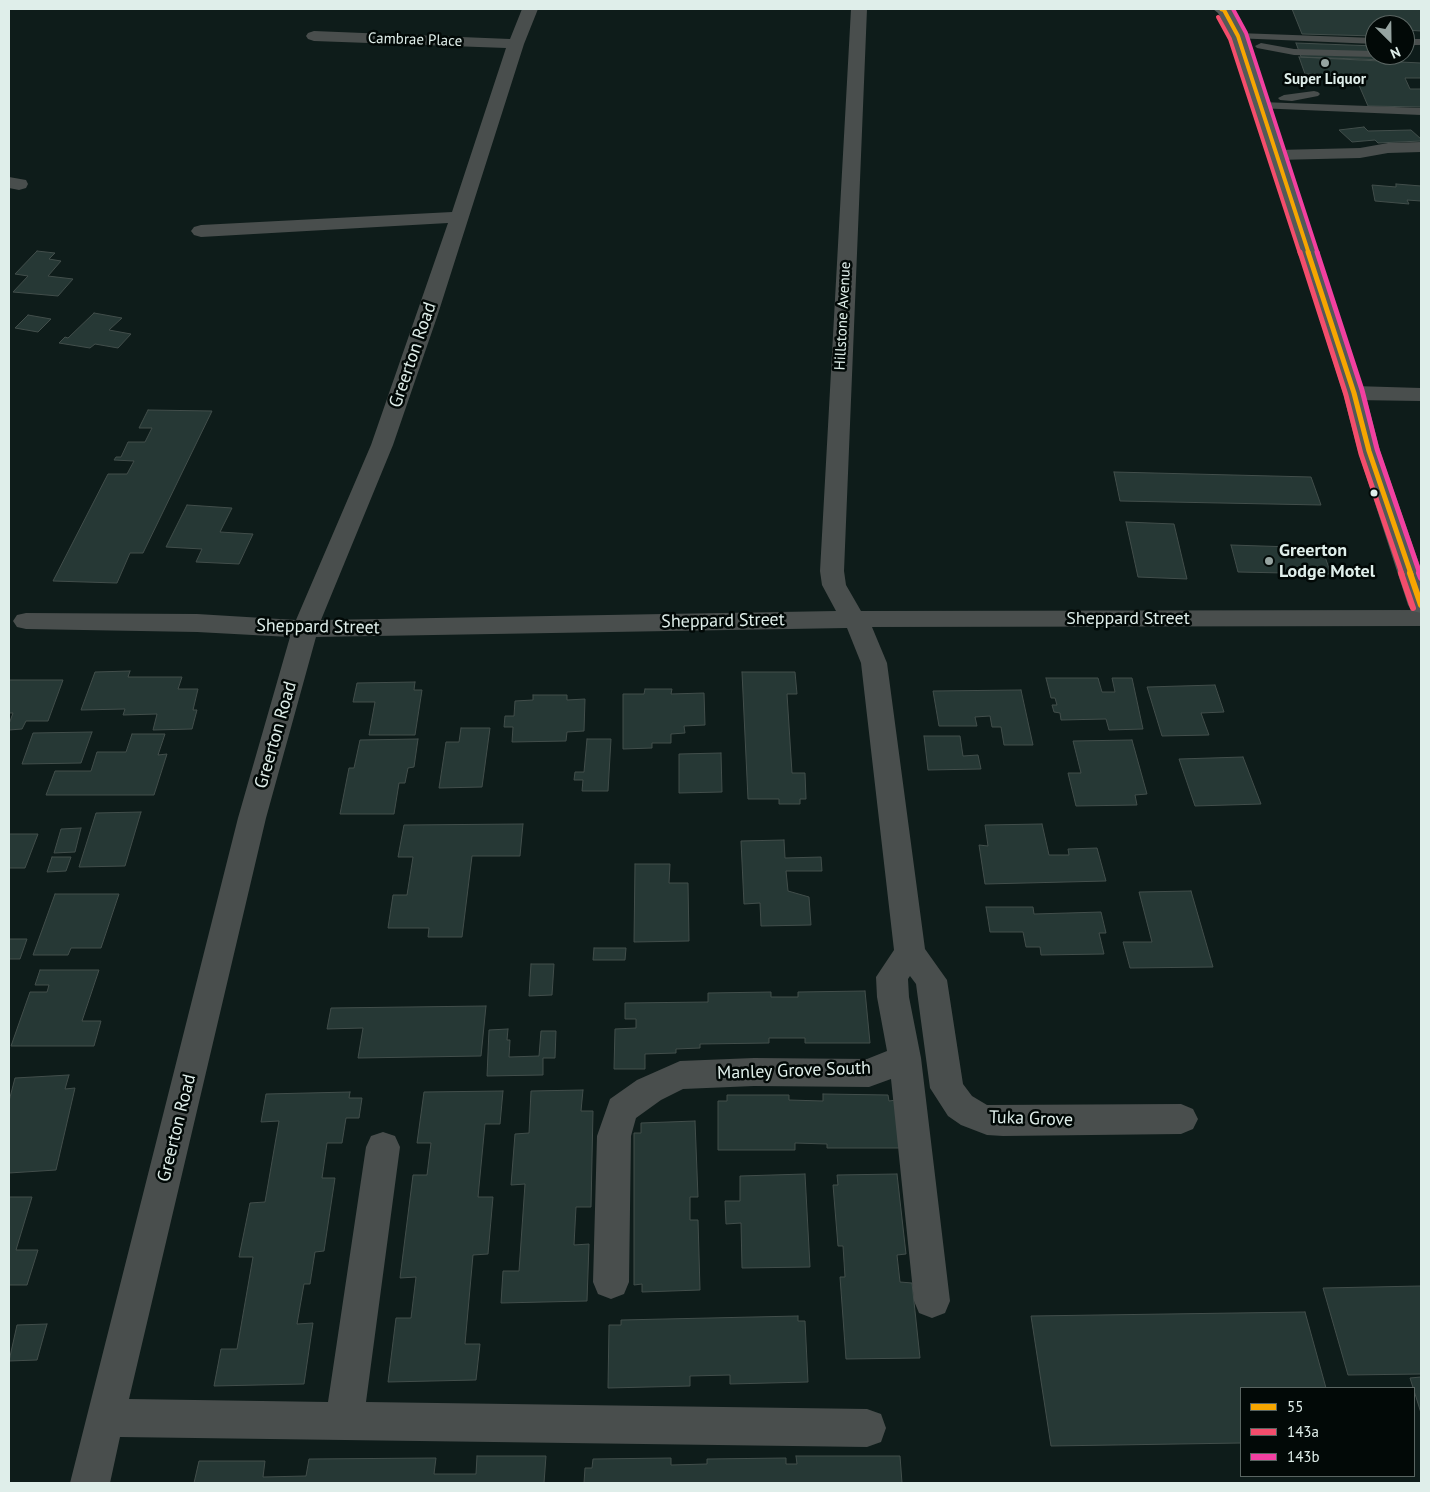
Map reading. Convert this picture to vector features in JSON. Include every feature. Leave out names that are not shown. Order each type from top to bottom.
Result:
[{"type":"main road","points":[[1224,9],[1239,39],[1354,393],[1369,451],[1421,605]]},
{"type":"street","name":"Greerton Road","points":[[90,1483],[252,818],[305,629],[382,446],[427,317],[516,44],[530,9]]},
{"type":"street","name":"Hillstone Avenue","points":[[854,619],[834,585],[832,571],[859,9]]},
{"type":"street","name":"Cambrae Place","points":[[314,36],[516,44]]},
{"type":"street","points":[[1276,155],[1360,153],[1388,148],[1421,147]]},
{"type":"street","points":[[1360,153],[1377,160],[1400,165]]},
{"type":"street","points":[[201,231],[338,226],[395,220],[460,217]]},
{"type":"street","points":[[1354,393],[1421,395]]},
{"type":"street","name":"Sheppard Street","points":[[26,621],[197,623],[305,629],[854,619],[1421,618]]},
{"type":"street","points":[[854,619],[863,633],[874,663],[910,952],[892,977],[892,997],[905,1058],[932,1301]]},
{"type":"street","name":"Tuka Grove","points":[[910,952],[931,980],[947,1088],[960,1106],[972,1115],[988,1120],[1003,1121],[1181,1119]]},
{"type":"street","name":"Manley Grove South","points":[[611,1282],[614,1136],[622,1109],[649,1090],[680,1075],[754,1072],[869,1073],[905,1058]]},
{"type":"street","points":[[344,1421],[383,1147]]},
{"type":"street","points":[[106,1418],[867,1428]]},
{"type":"lane","points":[[1239,39],[1291,38],[1365,41]]},
{"type":"lane","points":[[1239,39],[1294,52],[1365,54]]},
{"type":"lane","points":[[1259,101],[1314,94]]},
{"type":"lane","points":[[1356,96],[1363,110]]},
{"type":"lane","points":[[1259,101],[1363,110],[1421,112]]},
{"type":"building","points":[[1292,9],[1421,9],[1421,31],[1415,31],[1415,15],[1365,15],[1365,36],[1302,34]]},
{"type":"building","points":[[1296,43],[1365,46],[1365,59],[1301,57]]},
{"type":"building","points":[[1299,57],[1365,60],[1365,65],[1415,65],[1415,63],[1421,63],[1421,78],[1405,78],[1410,89],[1421,89],[1421,107],[1368,106],[1355,76],[1305,74]]},
{"type":"building","points":[[1364,127],[1368,131],[1411,130],[1421,141],[1378,143],[1375,140],[1352,142],[1339,130]]},
{"type":"building","points":[[1396,184],[1421,186],[1421,201],[1407,200],[1409,204],[1375,201],[1372,185],[1396,187]]},
{"type":"building","points":[[37,251],[55,253],[49,259],[61,261],[48,276],[73,279],[58,296],[13,292],[28,276],[15,274]]},
{"type":"building","points":[[94,313],[122,318],[109,330],[131,334],[118,348],[95,344],[90,348],[59,343],[65,337],[68,338]]},
{"type":"building","points":[[28,315],[51,319],[38,332],[15,328]]},
{"type":"building","points":[[148,410],[212,411],[143,553],[130,553],[117,583],[53,581],[108,474],[127,474],[134,461],[114,460],[116,457],[121,457],[128,442],[145,442],[152,428],[139,428]]},
{"type":"building","points":[[1114,472],[1311,477],[1321,505],[1120,501]]},
{"type":"building","points":[[187,505],[232,508],[220,532],[253,534],[239,564],[196,562],[202,549],[166,547]]},
{"type":"building","points":[[1126,522],[1174,524],[1187,579],[1138,577]]},
{"type":"building","points":[[1231,545],[1322,548],[1331,574],[1238,572]]},
{"type":"building","points":[[130,671],[128,677],[182,677],[178,689],[198,689],[193,710],[197,710],[192,729],[153,730],[157,714],[123,715],[125,709],[81,710],[95,672]]},
{"type":"building","points":[[742,672],[795,672],[797,694],[787,694],[792,773],[805,773],[806,799],[800,799],[800,804],[779,804],[779,799],[748,799]]},
{"type":"building","points":[[1046,678],[1098,678],[1102,692],[1115,692],[1112,678],[1132,678],[1143,729],[1109,730],[1106,719],[1061,720],[1060,713],[1054,712],[1052,705],[1057,705],[1055,698],[1051,698]]},
{"type":"building","points":[[9,680],[63,680],[48,721],[26,721],[22,729],[9,730],[13,713],[9,713]]},
{"type":"building","points":[[415,682],[414,690],[422,690],[415,735],[369,735],[375,702],[353,702],[357,683]]},
{"type":"building","points":[[1215,685],[1224,712],[1201,713],[1209,735],[1162,736],[1147,687]]},
{"type":"building","points":[[645,689],[672,689],[671,694],[704,693],[705,725],[684,726],[685,733],[671,734],[671,743],[652,743],[652,748],[623,749],[623,694],[644,694]]},
{"type":"building","points":[[1021,690],[1033,745],[1004,745],[1001,727],[992,727],[990,716],[975,717],[977,726],[939,726],[933,691]]},
{"type":"building","points":[[533,695],[567,695],[567,700],[585,699],[584,731],[567,732],[566,741],[512,742],[513,727],[504,727],[505,716],[514,716],[515,701],[533,700]]},
{"type":"building","points":[[461,728],[490,728],[482,787],[439,788],[446,742],[459,742]]},
{"type":"building","points":[[92,732],[81,763],[22,764],[33,733]]},
{"type":"building","points":[[132,734],[165,734],[158,755],[167,754],[154,795],[46,795],[55,771],[91,771],[97,752],[126,752]]},
{"type":"building","points":[[924,736],[960,736],[963,756],[978,755],[981,769],[928,770]]},
{"type":"building","points":[[418,739],[414,767],[408,768],[405,783],[399,783],[394,814],[340,814],[349,768],[354,768],[360,740]]},
{"type":"building","points":[[587,739],[611,739],[608,791],[582,791],[583,780],[574,780],[575,772],[584,772]]},
{"type":"building","points":[[1132,740],[1147,794],[1135,795],[1137,805],[1076,806],[1068,773],[1081,773],[1073,741]]},
{"type":"building","points":[[721,753],[722,792],[679,793],[679,754]]},
{"type":"building","points":[[1243,757],[1261,804],[1195,806],[1179,759]]},
{"type":"building","points":[[141,812],[125,866],[79,867],[96,813]]},
{"type":"building","points":[[523,824],[520,856],[472,856],[462,937],[428,937],[429,928],[388,928],[393,895],[407,895],[413,857],[398,857],[404,825]]},
{"type":"building","points":[[1042,824],[1049,855],[1069,855],[1068,849],[1097,848],[1106,881],[985,884],[979,845],[988,846],[985,825]]},
{"type":"building","points":[[81,828],[75,852],[54,853],[61,829]]},
{"type":"building","points":[[9,834],[38,834],[25,868],[9,868]]},
{"type":"building","points":[[784,840],[785,858],[821,857],[822,871],[786,871],[788,891],[809,897],[811,925],[761,926],[760,903],[744,904],[741,841]]},
{"type":"building","points":[[52,857],[71,857],[66,871],[47,872]]},
{"type":"building","points":[[635,864],[670,864],[669,883],[688,883],[689,941],[634,942]]},
{"type":"building","points":[[1191,891],[1213,967],[1130,968],[1123,942],[1152,942],[1139,892]]},
{"type":"building","points":[[55,894],[119,894],[101,948],[71,948],[68,955],[33,955]]},
{"type":"building","points":[[986,907],[1033,907],[1034,914],[1101,912],[1106,933],[1099,933],[1104,954],[1041,955],[1040,947],[1026,947],[1023,932],[990,932]]},
{"type":"building","points":[[9,939],[27,939],[20,959],[9,959]]},
{"type":"building","points":[[594,948],[626,948],[625,960],[593,960]]},
{"type":"building","points":[[531,964],[554,964],[552,995],[529,996]]},
{"type":"building","points":[[40,970],[99,970],[82,1021],[101,1021],[94,1046],[11,1046],[30,992],[47,992],[49,985],[35,985]]},
{"type":"building","points":[[865,991],[870,1043],[805,1043],[805,1038],[769,1038],[769,1043],[700,1044],[700,1048],[676,1049],[676,1053],[645,1054],[645,1069],[614,1069],[615,1029],[636,1028],[636,1019],[625,1019],[625,1003],[708,1002],[708,993],[771,992],[771,997],[798,997],[798,992]]},
{"type":"building","points":[[486,1006],[481,1056],[358,1058],[363,1028],[327,1029],[331,1008]]},
{"type":"building","points":[[508,1029],[507,1040],[510,1040],[509,1057],[539,1056],[541,1031],[556,1031],[555,1058],[543,1058],[543,1075],[487,1076],[489,1030]]},
{"type":"building","points":[[69,1075],[65,1089],[75,1088],[56,1170],[9,1173],[9,1101],[15,1078]]},
{"type":"building","points":[[583,1090],[581,1111],[593,1111],[591,1207],[576,1207],[574,1245],[589,1244],[587,1301],[501,1303],[503,1271],[519,1271],[525,1184],[511,1185],[515,1134],[529,1133],[531,1091]]},
{"type":"building","points":[[503,1091],[500,1124],[485,1124],[478,1197],[493,1197],[488,1254],[473,1255],[465,1344],[480,1344],[476,1380],[388,1382],[396,1318],[411,1318],[416,1277],[400,1278],[413,1175],[427,1175],[431,1143],[417,1143],[424,1092]]},
{"type":"building","points":[[350,1092],[349,1098],[362,1098],[359,1118],[346,1118],[342,1143],[327,1143],[322,1178],[335,1178],[324,1251],[315,1252],[310,1284],[304,1284],[297,1324],[313,1323],[304,1384],[214,1386],[221,1349],[237,1349],[253,1257],[239,1257],[250,1203],[265,1202],[279,1121],[261,1122],[266,1094]]},
{"type":"building","points":[[823,1094],[888,1095],[889,1101],[896,1100],[900,1148],[827,1148],[827,1144],[795,1143],[795,1150],[718,1150],[718,1101],[727,1101],[727,1095],[789,1095],[789,1100],[823,1101]]},
{"type":"building","points":[[695,1121],[698,1197],[690,1197],[690,1220],[698,1220],[700,1290],[642,1292],[642,1284],[634,1285],[634,1133],[641,1133],[641,1123]]},
{"type":"building","points":[[805,1174],[810,1267],[742,1268],[741,1223],[726,1224],[725,1201],[740,1201],[740,1176]]},
{"type":"building","points":[[897,1174],[906,1254],[897,1255],[900,1282],[912,1283],[920,1358],[846,1359],[840,1277],[845,1277],[843,1246],[838,1246],[833,1185],[838,1185],[837,1175]]},
{"type":"building","points":[[9,1197],[32,1197],[16,1250],[38,1250],[27,1285],[9,1285]]},
{"type":"building","points":[[1421,1286],[1421,1374],[1348,1375],[1323,1288]]},
{"type":"building","points":[[1305,1312],[1326,1387],[1240,1387],[1240,1443],[1051,1446],[1031,1316]]},
{"type":"building","points":[[798,1316],[798,1321],[805,1321],[808,1382],[730,1384],[730,1375],[690,1376],[690,1386],[608,1388],[609,1325],[621,1325],[621,1320]]},
{"type":"building","points":[[47,1324],[37,1360],[9,1361],[17,1325]]},
{"type":"building","points":[[1421,1377],[1421,1413],[1415,1394],[1415,1387],[1413,1387],[1410,1378]]},
{"type":"building","points":[[477,1456],[546,1456],[544,1483],[194,1483],[199,1461],[265,1461],[263,1477],[306,1476],[309,1459],[436,1458],[434,1474],[476,1474]]},
{"type":"building","points":[[796,1456],[900,1456],[902,1483],[584,1483],[585,1468],[592,1468],[593,1459],[671,1458],[671,1465],[707,1464],[707,1459],[786,1458],[786,1464],[797,1464]]},
{"type":"transit line","name":"55","points":[[1221,9],[1224,10],[1238,36],[1354,393],[1369,451],[1421,605]]},
{"type":"transit line","name":"143b","points":[[1233,9],[1246,33],[1362,390],[1377,449],[1421,578]]},
{"type":"transit line","name":"143a","points":[[1218,17],[1230,39],[1346,395],[1361,454],[1413,608]]},
{"type":"place","name":"Super Liquor","points":[[1325,63]]},
{"type":"place","name":"Greerton Lodge Motel","points":[[1269,561]]}]
